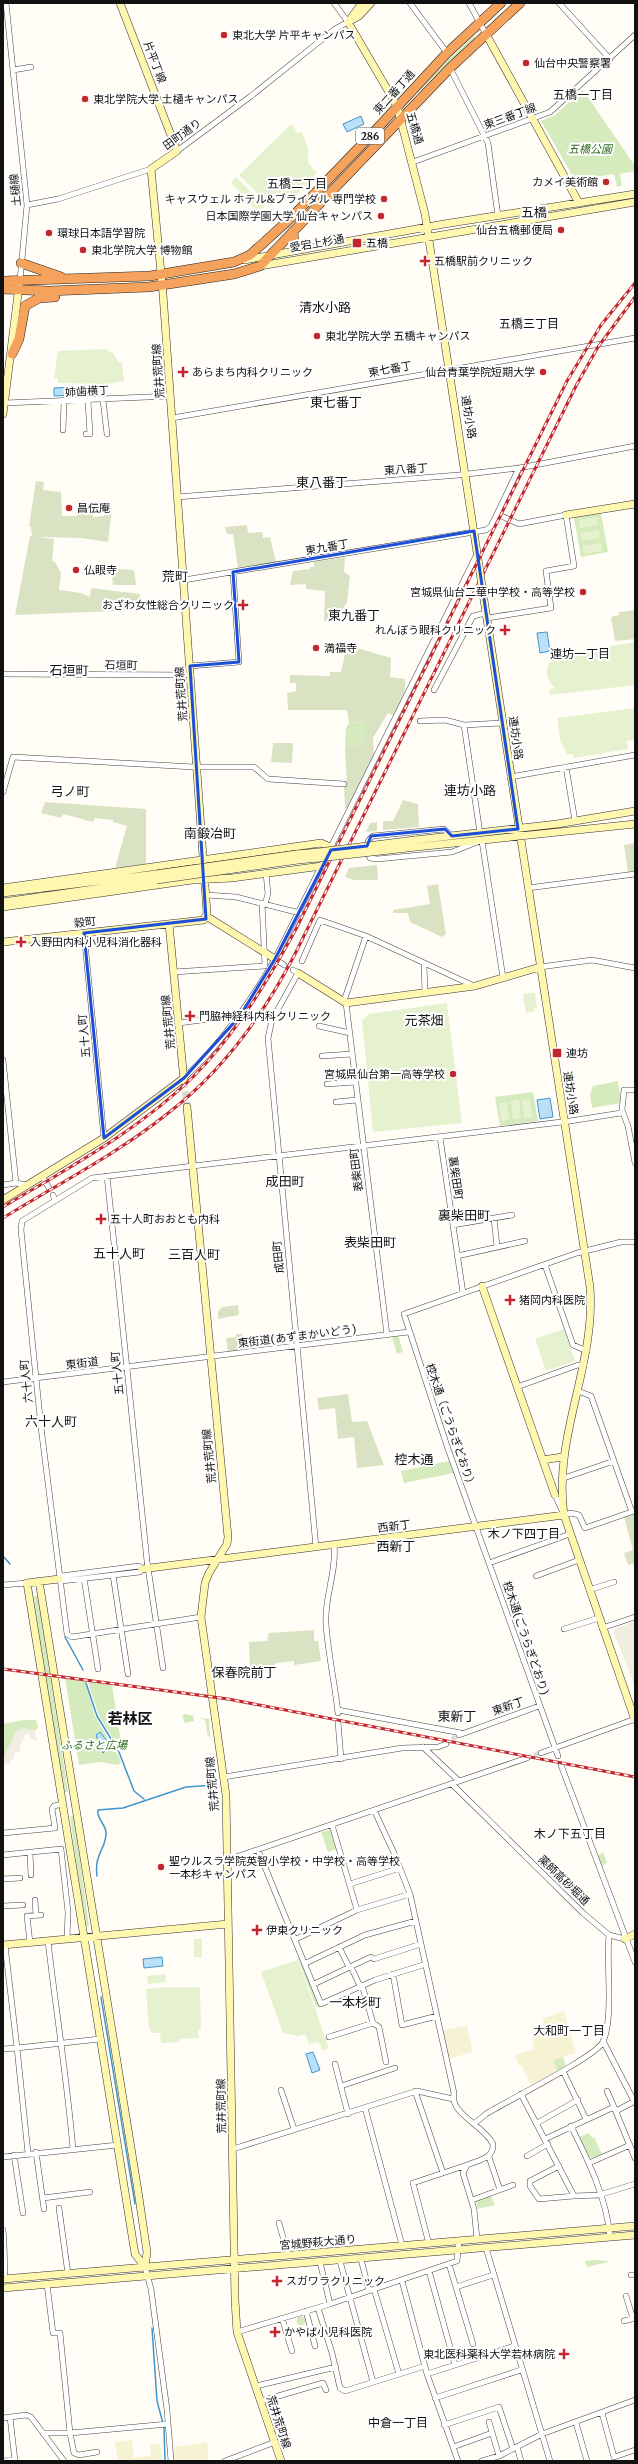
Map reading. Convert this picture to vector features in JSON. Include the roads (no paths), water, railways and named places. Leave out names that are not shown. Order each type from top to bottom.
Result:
[{"type":"highway","name":"東二番丁通","points":[[234,262],[250,255],[261,246],[373,133],[447,53],[501,3]]},
{"type":"highway","name":"286","points":[[260,266],[382,142],[402,118],[450,68],[520,3]]},
{"type":"highway","points":[[293,231],[294,243],[300,249]]},
{"type":"highway","name":"愛宕上杉通","points":[[3,289],[19,285],[66,279],[161,274],[234,262]]},
{"type":"highway","points":[[21,263],[66,279]]},
{"type":"highway","name":"愛宕上杉通","points":[[3,281],[49,291],[149,287],[234,274],[260,266]]},
{"type":"highway","points":[[12,354],[19,339],[22,312],[28,303],[35,299],[127,293],[146,290],[149,287]]},
{"type":"street","name":"土樋線","points":[[6,3],[27,205],[19,285]]},
{"type":"street","name":"片平丁線","points":[[120,3],[177,151]]},
{"type":"street","points":[[334,3],[348,22]]},
{"type":"street","points":[[348,22],[362,3]]},
{"type":"street","points":[[348,22],[359,16],[371,3]]},
{"type":"street","points":[[410,3],[447,53]]},
{"type":"street","points":[[469,3],[579,203]]},
{"type":"street","points":[[559,3],[610,59]]},
{"type":"street","name":"田町通り","points":[[151,169],[251,96],[335,30],[348,22]]},
{"type":"street","name":"五橋通","points":[[348,22],[397,106],[402,118],[428,227]]},
{"type":"street","name":"東三番丁線","points":[[413,162],[555,110],[635,35]]},
{"type":"street","points":[[13,70],[31,67]]},
{"type":"street","points":[[450,68],[488,142],[498,216]]},
{"type":"street","points":[[27,205],[80,192],[151,169],[161,274]]},
{"type":"street","name":"愛宕上杉通","points":[[234,262],[428,227],[635,194]]},
{"type":"street","name":"愛宕上杉通","points":[[260,266],[635,202]]},
{"type":"street","name":"連坊小路","points":[[428,227],[519,837],[585,1251],[591,1299],[587,1351],[562,1457],[561,1479],[564,1515],[602,1628],[635,1719]]},
{"type":"street","name":"荒井荒町線","points":[[161,274],[206,880],[206,916]]},
{"type":"street","points":[[3,414],[12,354],[19,285]]},
{"type":"street","name":"東七番丁","points":[[172,418],[635,338]]},
{"type":"street","name":"姉歯横丁","points":[[4,403],[88,401],[171,396]]},
{"type":"street","points":[[103,400],[107,434]]},
{"type":"street","points":[[86,434],[90,434],[88,401]]},
{"type":"street","points":[[63,430],[64,402]]},
{"type":"street","name":"東八番丁","points":[[178,497],[466,474],[519,468],[635,446]]},
{"type":"street","points":[[519,468],[497,514],[519,524],[635,504]]},
{"type":"street","name":"東九番丁","points":[[184,580],[488,529],[497,514]]},
{"type":"street","points":[[434,690],[473,616],[551,608],[546,571],[574,566],[566,515]]},
{"type":"street","points":[[3,1200],[104,1138],[184,1080],[240,1016],[275,959],[300,913],[477,553]]},
{"type":"street","points":[[190,666],[238,662],[232,572]]},
{"type":"street","name":"石垣町","points":[[3,674],[190,675]]},
{"type":"street","points":[[420,721],[445,720],[464,725],[502,723]]},
{"type":"street","points":[[464,725],[480,833]]},
{"type":"street","points":[[510,776],[635,755]]},
{"type":"street","points":[[3,792],[13,757],[198,767],[254,767],[268,779],[344,784]]},
{"type":"street","points":[[566,767],[575,821]]},
{"type":"street","points":[[416,844],[452,836],[575,821],[635,811]]},
{"type":"street","points":[[3,902],[157,877],[298,857],[416,844],[481,841],[635,824]]},
{"type":"street","points":[[452,836],[444,829],[373,836],[370,838],[367,848],[370,858],[377,859],[452,852],[481,841]]},
{"type":"street","points":[[481,841],[503,978]]},
{"type":"street","points":[[3,888],[190,863],[321,843],[332,848]]},
{"type":"street","points":[[190,863],[192,880]]},
{"type":"street","points":[[3,907],[192,880],[266,874],[322,866]]},
{"type":"street","points":[[174,972],[265,966],[264,903],[268,890],[266,874]]},
{"type":"street","points":[[528,888],[635,874]]},
{"type":"street","points":[[3,893],[157,877]]},
{"type":"street","points":[[206,895],[236,897],[300,913]]},
{"type":"street","points":[[169,924],[204,920],[206,916],[284,965]]},
{"type":"street","points":[[302,961],[320,920],[366,936],[424,964],[475,986]]},
{"type":"street","name":"荒井荒町線","points":[[169,924],[184,1080]]},
{"type":"street","name":"穀町","points":[[3,942],[169,924]]},
{"type":"street","name":"五十人町","points":[[84,933],[104,1138]]},
{"type":"street","points":[[345,1002],[366,936]]},
{"type":"street","points":[[295,972],[345,1002],[475,986],[540,967],[592,960],[635,968]]},
{"type":"street","points":[[424,964],[425,993]]},
{"type":"street","name":"成田町","points":[[295,972],[272,1020],[268,1032],[278,1156],[316,1547]]},
{"type":"street","name":"表柴田町","points":[[345,1002],[387,1335]]},
{"type":"street","points":[[179,1023],[224,1017]]},
{"type":"street","points":[[319,1026],[350,1033]]},
{"type":"street","points":[[322,1056],[352,1054]]},
{"type":"street","points":[[3,1060],[5,1104],[16,1183]]},
{"type":"street","points":[[327,1084],[355,1082]]},
{"type":"street","points":[[635,1090],[624,1090],[622,1110],[628,1126],[635,1163]]},
{"type":"street","points":[[336,1102],[357,1100]]},
{"type":"street","name":"荒井荒町線","points":[[187,1107],[228,1534],[227,1544],[209,1573],[205,1584],[201,1617],[224,1777],[237,2332],[281,2461]]},
{"type":"street","points":[[52,1195],[55,1200],[92,1178],[564,1122],[621,1113],[622,1110]]},
{"type":"street","name":"裏柴田町","points":[[440,1137],[463,1293]]},
{"type":"street","points":[[42,1176],[49,1188]]},
{"type":"street","name":"五十人町","points":[[107,1176],[145,1568],[163,1668]]},
{"type":"street","points":[[3,1185],[16,1183],[27,1185]]},
{"type":"street","name":"六十人町","points":[[55,1200],[24,1219],[21,1223],[36,1379],[59,1579],[67,1634],[72,1637],[93,1634]]},
{"type":"street","points":[[453,1226],[512,1215]]},
{"type":"street","points":[[494,1218],[497,1246]]},
{"type":"street","points":[[457,1256],[525,1241]]},
{"type":"street","points":[[463,1293],[585,1251],[621,1242],[635,1242]]},
{"type":"street","points":[[545,1265],[573,1345],[587,1351]]},
{"type":"street","points":[[482,1286],[555,1495],[564,1515],[571,1513],[579,1515],[585,1528],[633,1511],[591,1396],[578,1391]]},
{"type":"street","name":"椌木通（ごうらぎどおり）","points":[[463,1293],[404,1314],[408,1332],[476,1527]]},
{"type":"street","name":"東街道(あずまかいどう)","points":[[210,1357],[408,1332]]},
{"type":"street","name":"東街道","points":[[3,1382],[210,1357]]},
{"type":"street","points":[[518,1387],[578,1364],[584,1366]]},
{"type":"street","points":[[543,1460],[562,1457]]},
{"type":"street","points":[[561,1479],[614,1460]]},
{"type":"street","name":"西新丁","points":[[145,1568],[564,1515]]},
{"type":"street","name":"椌木通(ごうらぎどおり)","points":[[476,1527],[558,1756]]},
{"type":"street","points":[[489,1563],[570,1534]]},
{"type":"street","name":"東新丁","points":[[334,1545],[335,1556],[330,1574],[326,1623],[338,1712],[459,1735],[539,1706]]},
{"type":"street","points":[[536,1576],[579,1560]]},
{"type":"street","points":[[59,1579],[61,1576],[139,1566],[145,1568]]},
{"type":"street","points":[[3,1585],[59,1579],[61,1581],[140,1572],[145,1568]]},
{"type":"street","points":[[113,1575],[128,1674]]},
{"type":"street","points":[[84,1578],[98,1669]]},
{"type":"street","points":[[39,1581],[147,2252],[145,2267],[146,2276],[151,2289],[165,2425],[171,2461]]},
{"type":"street","points":[[589,1590],[614,1582]]},
{"type":"street","points":[[27,1583],[135,2254],[145,2267]]},
{"type":"street","points":[[93,1634],[201,1617]]},
{"type":"street","points":[[602,1628],[635,1617]]},
{"type":"street","points":[[564,1629],[599,1618]]},
{"type":"street","points":[[541,1753],[635,1719]]},
{"type":"street","points":[[338,1722],[341,1758]]},
{"type":"street","points":[[224,1777],[402,1748],[438,1747],[446,1744]]},
{"type":"street","points":[[423,1747],[459,1781]]},
{"type":"street","points":[[227,1860],[527,1758]]},
{"type":"street","points":[[561,1765],[625,1939],[635,1962]]},
{"type":"street","name":"薬師高砂堀通","points":[[452,1784],[574,1905],[609,1935],[625,1939]]},
{"type":"street","points":[[3,1833],[55,1828],[52,1809],[54,1806],[74,1802]]},
{"type":"street","points":[[374,1810],[410,1894],[454,2093],[452,2099],[455,2106],[476,2123],[493,2144],[493,2150],[489,2157],[413,2183],[429,2244]]},
{"type":"street","points":[[332,1825],[357,1910]]},
{"type":"street","points":[[3,1855],[61,1849],[68,1912],[67,1939]]},
{"type":"street","points":[[258,1850],[306,1963],[321,2004],[361,1986],[426,1964]]},
{"type":"street","points":[[30,1853],[31,1875]]},
{"type":"street","points":[[350,1884],[400,1868]]},
{"type":"street","points":[[64,1875],[73,1873]]},
{"type":"street","points":[[3,1879],[20,1878]]},
{"type":"street","points":[[296,1939],[357,1910],[410,1894]]},
{"type":"street","points":[[30,1943],[27,1916],[38,1915],[35,1900]]},
{"type":"street","points":[[3,1906],[23,1905]]},
{"type":"street","points":[[306,1963],[365,1935],[416,1921]]},
{"type":"street","points":[[28,2153],[4,1945],[228,1924]]},
{"type":"street","points":[[625,1939],[635,1934]]},
{"type":"street","points":[[476,2123],[486,2114],[563,2071],[598,2048],[603,2041],[608,2010],[607,1963],[609,1935]]},
{"type":"street","points":[[48,1941],[60,2044],[67,2079],[73,2149]]},
{"type":"street","points":[[314,1984],[373,1958],[421,1944]]},
{"type":"street","points":[[339,1947],[361,1986],[373,2024]]},
{"type":"street","points":[[393,1974],[402,2025],[437,2016]]},
{"type":"street","points":[[329,2037],[373,2024],[379,2027],[386,2062]]},
{"type":"street","points":[[3,2049],[100,2039]]},
{"type":"street","points":[[527,2156],[571,2126],[635,2101],[603,2041]]},
{"type":"street","points":[[335,2064],[335,2071],[341,2086],[348,2114]]},
{"type":"street","points":[[341,2086],[395,2068]]},
{"type":"street","points":[[563,2071],[578,2100],[586,2120]]},
{"type":"street","points":[[281,2090],[294,2129]]},
{"type":"street","points":[[233,2149],[294,2129],[348,2114],[415,2091],[423,2091],[452,2099]]},
{"type":"street","points":[[415,2091],[443,2173]]},
{"type":"street","points":[[607,2091],[635,2158]]},
{"type":"street","points":[[522,2094],[574,2196]]},
{"type":"street","points":[[537,2123],[578,2100]]},
{"type":"street","points":[[365,2108],[402,2246]]},
{"type":"street","points":[[571,2126],[589,2163],[609,2228],[610,2237]]},
{"type":"street","points":[[3,2157],[36,2152],[118,2145]]},
{"type":"street","points":[[589,2163],[630,2145]]},
{"type":"street","points":[[36,2152],[44,2209]]},
{"type":"street","points":[[14,2155],[23,2213]]},
{"type":"street","points":[[489,2157],[500,2190]]},
{"type":"street","points":[[467,2164],[463,2177],[472,2200],[477,2239]]},
{"type":"street","points":[[559,2166],[530,2181],[530,2186],[539,2199],[599,2195],[635,2184]]},
{"type":"street","points":[[472,2200],[513,2185]]},
{"type":"street","points":[[43,2198],[90,2192]]},
{"type":"street","points":[[59,2208],[68,2274]]},
{"type":"street","points":[[279,2223],[288,2255]]},
{"type":"street","name":"宮城野萩大通り","points":[[4,2279],[635,2226]]},
{"type":"street","points":[[3,2230],[6,2248],[3,2252],[4,2279]]},
{"type":"street","name":"宮城野萩大通り","points":[[3,2288],[340,2261],[635,2235]]},
{"type":"street","points":[[237,2332],[306,2312],[457,2262],[460,2250],[459,2241]]},
{"type":"street","points":[[486,2248],[521,2370],[550,2461]]},
{"type":"street","points":[[361,2259],[400,2374]]},
{"type":"street","points":[[340,2261],[373,2382]]},
{"type":"street","points":[[320,2262],[330,2304]]},
{"type":"street","points":[[449,2264],[473,2344]]},
{"type":"street","points":[[429,2271],[455,2365]]},
{"type":"street","points":[[456,2287],[493,2275]]},
{"type":"street","points":[[402,2281],[427,2374],[458,2461]]},
{"type":"street","points":[[47,2284],[53,2333],[60,2333],[70,2433],[74,2453],[78,2455],[97,2452]]},
{"type":"street","points":[[624,2321],[634,2318],[626,2296]]},
{"type":"street","points":[[318,2308],[336,2367],[340,2388],[345,2391],[425,2366]]},
{"type":"street","points":[[306,2312],[316,2346]]},
{"type":"street","points":[[282,2318],[292,2351]]},
{"type":"street","points":[[427,2374],[514,2346]]},
{"type":"street","points":[[256,2386],[336,2367]]},
{"type":"street","points":[[435,2398],[521,2370]]},
{"type":"street","points":[[261,2400],[323,2383],[326,2390]]},
{"type":"street","points":[[482,2461],[499,2456],[542,2434],[576,2423],[635,2400]]},
{"type":"street","points":[[444,2425],[499,2407],[521,2461]]},
{"type":"street","points":[[602,2413],[614,2456],[635,2450]]},
{"type":"street","points":[[3,2461],[15,2460],[10,2416]]},
{"type":"street","points":[[3,2418],[10,2416],[31,2416],[64,2461]]},
{"type":"street","points":[[489,2422],[499,2456]]},
{"type":"street","points":[[576,2423],[587,2461]]},
{"type":"street","points":[[43,2433],[70,2433],[165,2425]]},
{"type":"street","points":[[453,2447],[492,2433]]},
{"type":"street","points":[[225,2461],[275,2442]]},
{"type":"water","points":[[361,116],[364,124],[347,132],[343,124]]},
{"type":"water","points":[[74,387],[74,395],[54,396],[54,388]]},
{"type":"water","points":[[547,632],[550,651],[540,653],[537,633]]},
{"type":"water","points":[[550,1098],[553,1117],[540,1119],[537,1100]]},
{"type":"water","points":[[100,1732],[107,1741],[106,1750],[103,1753],[96,1735]]},
{"type":"water","points":[[162,1957],[163,1966],[144,1968],[143,1959]]},
{"type":"water","points":[[313,2052],[320,2070],[312,2073],[306,2054]]},
{"type":"waterway","points":[[3,1556],[10,1564]]},
{"type":"waterway","points":[[65,1637],[83,1670]]},
{"type":"waterway","points":[[86,1683],[97,1716],[119,1752],[134,1791],[144,1799]]},
{"type":"waterway","points":[[97,1876],[97,1862],[104,1844],[106,1833],[106,1830],[98,1816],[98,1810],[123,1808],[186,1787],[216,1785]]},
{"type":"waterway","points":[[101,1997],[135,2204]]},
{"type":"waterway","points":[[152,2328],[157,2401],[164,2427],[165,2461]]},
{"type":"tunnel","points":[[184,1081],[187,1107]]},
{"type":"tunnel","points":[[446,1744],[457,1736]]},
{"type":"tunnel","points":[[527,1758],[541,1753]]},
{"type":"railway","points":[[3,1207],[102,1148],[149,1115],[193,1077],[209,1060],[250,1007],[296,929],[567,381],[601,325],[635,283]]},
{"type":"railway","points":[[3,1218],[108,1156],[148,1129],[187,1098],[206,1080],[240,1041],[255,1020],[270,998],[295,954],[577,384],[598,347],[635,297]]},
{"type":"railway","points":[[3,1669],[228,1699],[635,1777]]},
{"type":"place","name":"東北大学 片平キャンパス","points":[[224,35]]},
{"type":"place","name":"仙台中央警察署","points":[[526,63]]},
{"type":"place","name":"東北学院大学 土樋キャンパス","points":[[85,99]]},
{"type":"place","name":"カメイ美術館","points":[[606,182]]},
{"type":"place","name":"キャスウェル ホテル&ブライダル 専門学校","points":[[384,199]]},
{"type":"place","name":"日本国際学園大学 仙台キャンパス","points":[[381,216]]},
{"type":"place","name":"仙台五橋郵便局","points":[[561,230]]},
{"type":"place","name":"環球日本語学習院","points":[[49,233]]},
{"type":"place","name":"五橋","points":[[357,243]]},
{"type":"place","name":"東北学院大学 博物館","points":[[83,250]]},
{"type":"place","name":"五橋駅前クリニック","points":[[425,261]]},
{"type":"place","name":"東北学院大学 五橋キャンパス","points":[[317,336]]},
{"type":"place","name":"あらまち内科クリニック","points":[[183,372]]},
{"type":"place","name":"仙台青葉学院短期大学","points":[[543,372]]},
{"type":"place","name":"昌伝庵","points":[[69,508]]},
{"type":"place","name":"仏眼寺","points":[[76,570]]},
{"type":"place","name":"宮城県仙台二華中学校・高等学校","points":[[583,592]]},
{"type":"place","name":"おざわ女性総合クリニック","points":[[243,605]]},
{"type":"place","name":"れんぼう眼科クリニック","points":[[505,630]]},
{"type":"place","name":"満福寺","points":[[316,648]]},
{"type":"place","name":"入野田内科小児科消化器科","points":[[21,942]]},
{"type":"place","name":"門脇神経科内科クリニック","points":[[190,1016]]},
{"type":"place","name":"連坊","points":[[557,1053]]},
{"type":"place","name":"宮城県仙台第一高等学校","points":[[453,1074]]},
{"type":"place","name":"五十人町おおとも内科","points":[[101,1219]]},
{"type":"place","name":"猪岡内科医院","points":[[510,1300]]},
{"type":"place","name":"聖ウルスラ学院英智小学校・中学校・高等学校 一本杉キャンパス","points":[[161,1867]]},
{"type":"place","name":"伊東クリニック","points":[[257,1930]]},
{"type":"place","name":"スガワラクリニック","points":[[277,2281]]},
{"type":"place","name":"かやば小児科医院","points":[[275,2332]]},
{"type":"place","name":"東北医科薬科大学若林病院","points":[[564,2354]]},
{"type":"district","name":"五橋一丁目","points":[[583,94]]},
{"type":"district","name":"五橋二丁目","points":[[297,183]]},
{"type":"district","name":"五橋","points":[[534,212]]},
{"type":"district","name":"清水小路","points":[[325,307]]},
{"type":"district","name":"五橋三丁目","points":[[529,323]]},
{"type":"district","name":"東七番丁","points":[[336,402]]},
{"type":"district","name":"東八番丁","points":[[322,482]]},
{"type":"district","name":"荒町","points":[[175,576]]},
{"type":"district","name":"東九番丁","points":[[354,615]]},
{"type":"district","name":"連坊一丁目","points":[[580,653]]},
{"type":"district","name":"石垣町","points":[[69,670]]},
{"type":"district","name":"連坊小路","points":[[470,790]]},
{"type":"district","name":"弓ノ町","points":[[70,791]]},
{"type":"district","name":"南鍛冶町","points":[[210,833]]},
{"type":"district","name":"元茶畑","points":[[424,1020]]},
{"type":"district","name":"成田町","points":[[285,1181]]},
{"type":"district","name":"裏柴田町","points":[[464,1215]]},
{"type":"district","name":"表柴田町","points":[[370,1242]]},
{"type":"district","name":"五十人町","points":[[119,1253]]},
{"type":"district","name":"三百人町","points":[[194,1254]]},
{"type":"district","name":"六十人町","points":[[51,1421]]},
{"type":"district","name":"椌木通","points":[[414,1459]]},
{"type":"district","name":"木ノ下四丁目","points":[[524,1533]]},
{"type":"district","name":"西新丁","points":[[396,1546]]},
{"type":"district","name":"保春院前丁","points":[[244,1672]]},
{"type":"district","name":"東新丁","points":[[457,1716]]},
{"type":"district","name":"若林区","points":[[130,1718]]},
{"type":"district","name":"木ノ下五丁目","points":[[570,1833]]},
{"type":"district","name":"一本杉町","points":[[355,2002]]},
{"type":"district","name":"大和町一丁目","points":[[569,2030]]},
{"type":"district","name":"中倉一丁目","points":[[398,2422]]},
{"type":"park label","name":"五橋公園","points":[[590,149]]},
{"type":"park label","name":"ふるさと広場","points":[[94,1745]]}]
